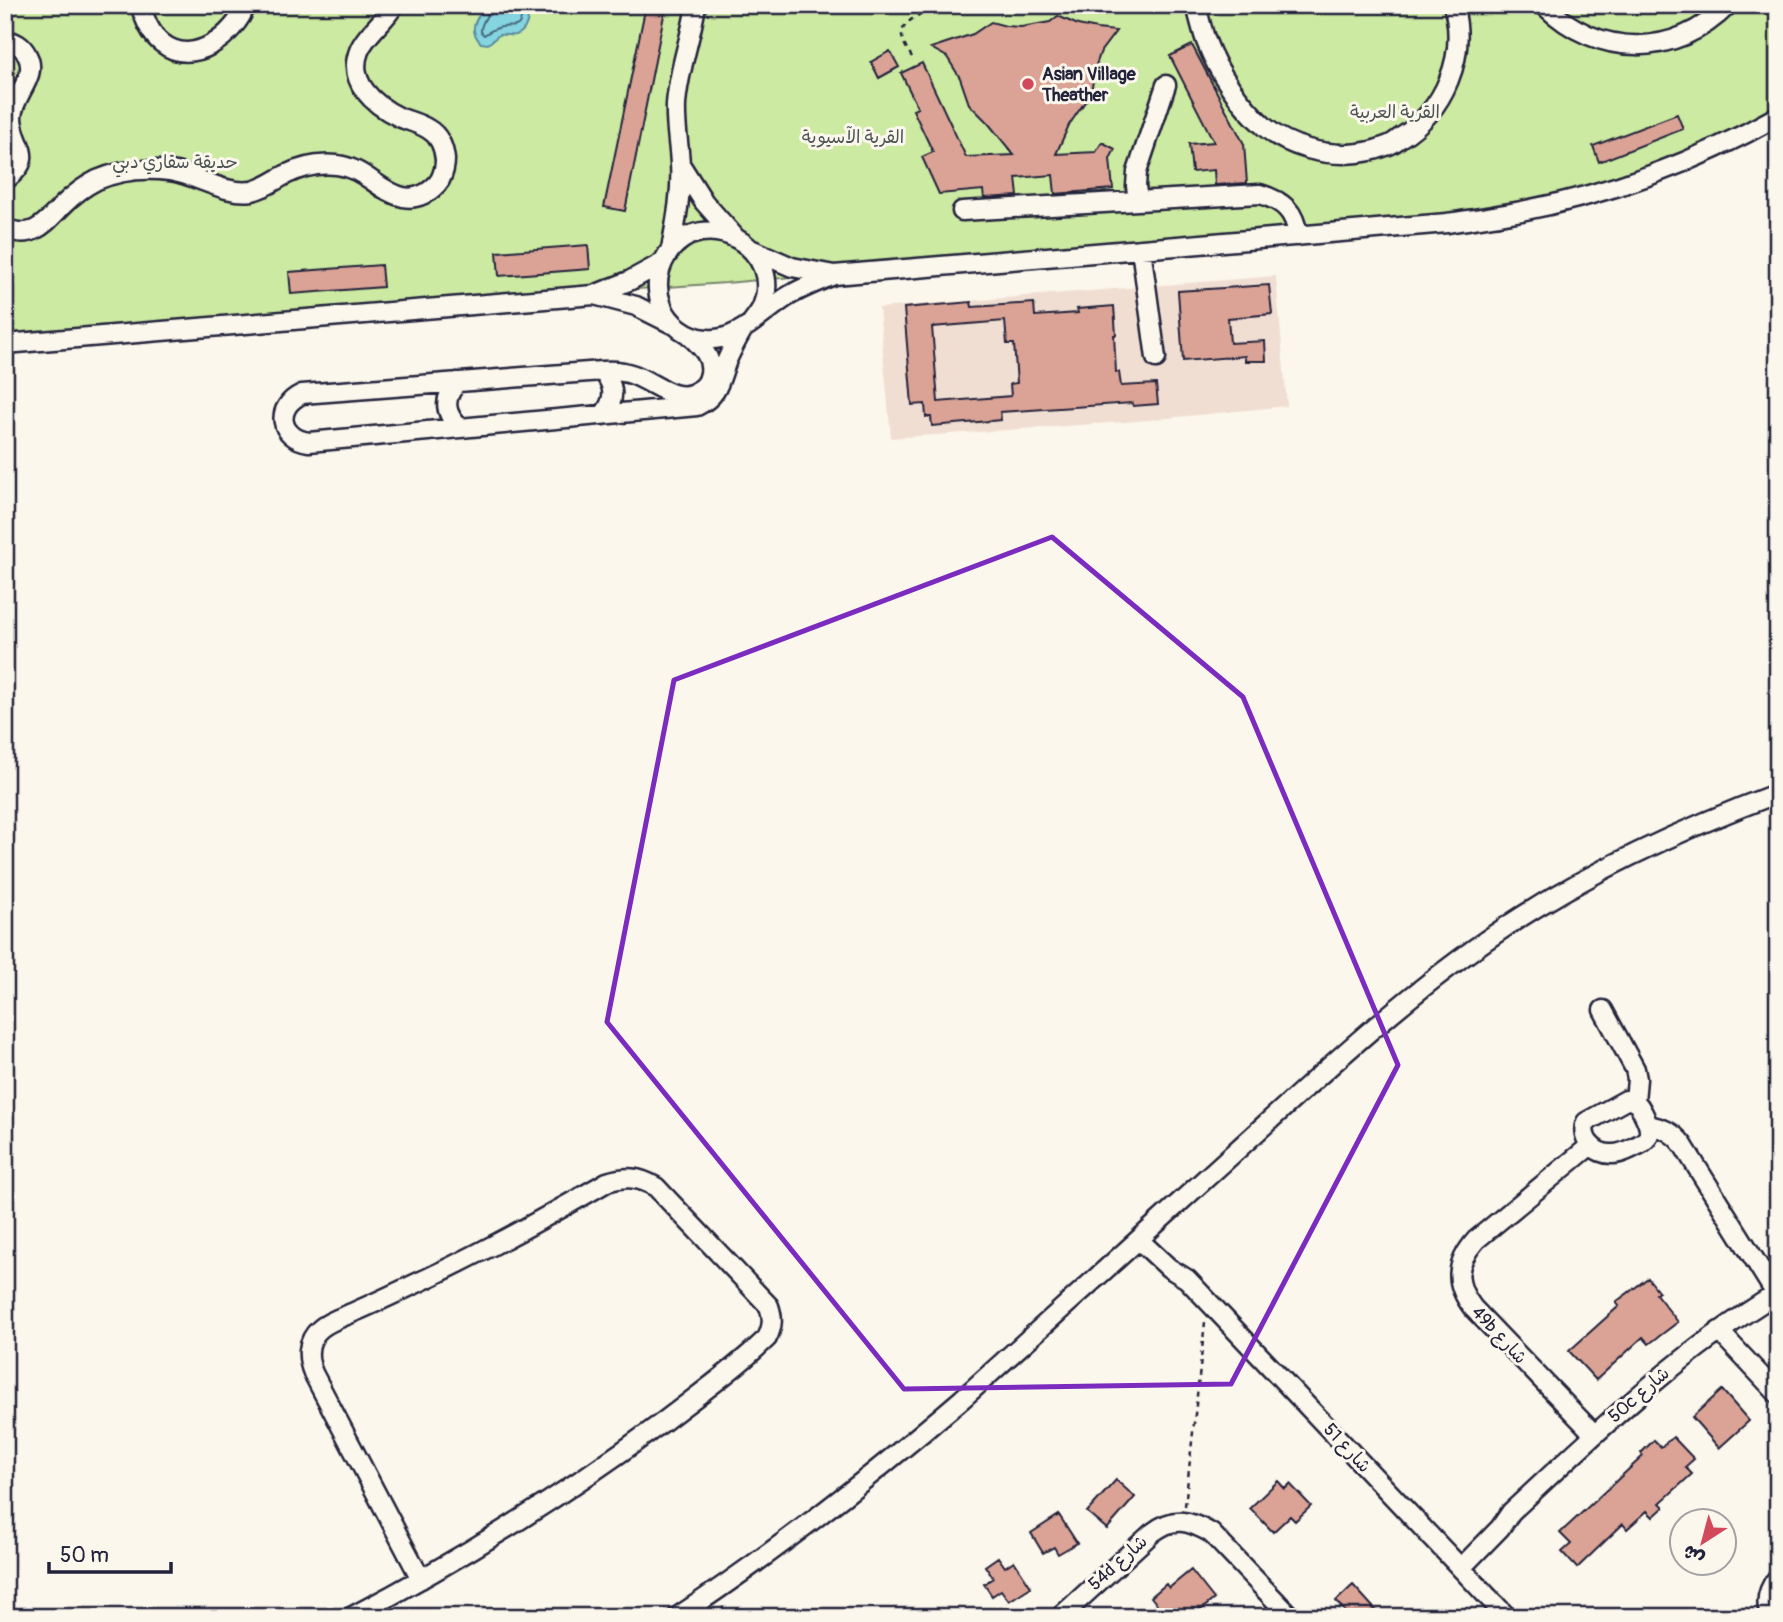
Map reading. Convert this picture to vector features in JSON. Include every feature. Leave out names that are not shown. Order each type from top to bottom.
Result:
[{"type":"street","points":[[139,5],[153,34],[173,50],[185,52],[212,45],[224,36],[235,25],[246,5]]},
{"type":"street","points":[[5,228],[20,233],[38,229],[85,187],[97,180],[126,171],[171,171],[226,189],[250,191],[273,183],[296,170],[325,164],[355,170],[392,193],[405,197],[419,196],[431,190],[440,179],[445,166],[439,139],[429,129],[387,111],[373,101],[363,91],[357,78],[359,50],[394,5]]},
{"type":"street","points":[[696,5],[679,77],[676,106],[680,164],[677,207],[666,256],[657,280],[664,312],[708,356],[711,366],[704,386],[696,393],[676,396],[635,375],[613,370],[302,394],[286,406],[283,416],[285,426],[290,435],[309,442],[697,405],[714,394],[731,351],[761,309],[766,279],[753,250]]},
{"type":"street","points":[[1196,5],[1206,42],[1223,76],[1245,107],[1268,130],[1295,145],[1325,153],[1357,154],[1387,146],[1414,130],[1435,107],[1450,79],[1457,48],[1457,17],[1453,5]]},
{"type":"street","points":[[1544,5],[1577,29],[1607,42],[1639,46],[1672,41],[1701,28],[1728,5]]},
{"type":"street","points":[[5,39],[16,42],[24,50],[30,60],[31,71],[14,104],[12,117],[22,160],[19,169],[5,180]]},
{"type":"street","points":[[1138,200],[1137,172],[1166,85]]},
{"type":"street","points":[[680,164],[704,202],[734,236],[753,250],[792,267],[834,275],[1447,223],[1511,213],[1574,199],[1637,180],[1697,156],[1778,116]]},
{"type":"street","points":[[962,211],[1260,194],[1282,203],[1296,222],[1298,236]]},
{"type":"street","points":[[5,344],[594,295],[629,281],[666,256],[684,239],[700,232],[717,231],[734,236]]},
{"type":"street","points":[[1141,249],[1156,358]]},
{"type":"street","points":[[594,295],[636,306],[706,340],[723,339],[739,333],[791,295],[834,275]]},
{"type":"street","points":[[602,371],[613,387],[610,407],[603,415]]},
{"type":"street","points":[[457,382],[450,390],[447,411],[452,421],[460,428]]},
{"type":"street","points":[[677,1617],[775,1549],[901,1451],[1377,1024],[1461,958],[1505,927],[1597,873],[1693,827],[1778,793]]},
{"type":"street","points":[[1603,1010],[1635,1069],[1635,1101]]},
{"type":"street","points":[[1626,1100],[1638,1104],[1648,1125],[1649,1137],[1645,1142],[1622,1153],[1609,1154],[1596,1150],[1584,1131],[1586,1122],[1626,1100]]},
{"type":"street","points":[[1648,1125],[1670,1131],[1683,1145],[1777,1294]]},
{"type":"street","name":"49b شارع","points":[[1591,1145],[1465,1251],[1459,1281],[1464,1296],[1473,1308],[1594,1434]]},
{"type":"street","points":[[351,1617],[421,1579],[492,1538],[561,1494],[695,1398],[767,1338],[773,1317],[769,1306],[656,1187],[632,1178],[607,1182],[487,1249],[329,1323],[319,1329],[312,1339],[308,1350],[313,1373],[421,1579]]},
{"type":"street","name":"شارع 51","points":[[1144,1235],[1177,1260],[1187,1279],[1207,1301],[1507,1617]]},
{"type":"street","name":"50c شارع","points":[[1456,1563],[1500,1528],[1511,1512],[1655,1381],[1719,1331],[1777,1294]]},
{"type":"street","points":[[1719,1331],[1778,1394]]},
{"type":"street","points":[[1183,1522],[1198,1525],[1211,1533],[1291,1617]]},
{"type":"street","name":"54d شارع","points":[[1060,1617],[1161,1526],[1183,1522]]},
{"type":"street","points":[[1769,1614],[1769,1592],[1778,1577]]},
{"type":"path","points":[[912,57],[902,38],[902,29],[907,23],[939,5]]},
{"type":"path","points":[[1183,1522],[1207,1301]]},
{"type":"path","points":[[1726,1617],[1769,1614]]},
{"type":"highlighted area","points":[[1052,537],[1243,697],[1398,1065],[1231,1384],[904,1389],[607,1022],[674,680]]},
{"type":"shaded area","points":[[1276,276],[1287,406],[1138,421],[891,438],[879,308]]},
{"type":"green space","name":"حديقة سفاري دبي","points":[[5,5],[1778,5],[1778,111],[1685,155],[1565,197],[1511,202],[1383,224],[726,283],[5,334]]},
{"type":"water","points":[[486,5],[529,5],[525,27],[516,35],[499,35],[488,44],[481,43],[474,33],[474,24]]},
{"type":"building","points":[[646,5],[666,5],[625,211],[604,207]]},
{"type":"building","name":"Asian Village Theather","points":[[1058,16],[1078,25],[1116,31],[1101,51],[1091,93],[1069,125],[1056,154],[1096,152],[1102,142],[1115,149],[1110,159],[1113,189],[1055,194],[1053,175],[1016,178],[1018,196],[984,198],[983,190],[939,194],[922,157],[933,152],[913,110],[918,108],[901,73],[922,63],[966,157],[1014,155],[969,104],[960,78],[947,57],[931,48],[973,34],[991,22],[1021,27],[1050,22]]},
{"type":"building","points":[[1192,45],[1244,144],[1247,183],[1215,185],[1214,170],[1192,172],[1189,144],[1214,142],[1170,56]]},
{"type":"building","points":[[890,51],[899,67],[879,78],[871,62]]},
{"type":"building","points":[[1677,114],[1683,129],[1599,162],[1593,146]]},
{"type":"building","points":[[588,245],[590,269],[499,276],[497,252]]},
{"type":"building","points":[[381,265],[383,287],[291,294],[289,272]]},
{"type":"building","points":[[1269,285],[1272,314],[1228,318],[1230,343],[1265,341],[1266,361],[1245,361],[1245,356],[1183,361],[1178,291]]},
{"type":"building","points":[[971,302],[972,307],[1034,303],[1035,316],[1078,313],[1077,309],[1114,306],[1116,372],[1119,372],[1121,386],[1156,384],[1158,404],[1133,406],[1132,403],[1000,412],[1001,420],[932,426],[931,417],[926,417],[925,404],[912,405],[904,308]],"holes":[[[1005,321],[1007,344],[1014,344],[1017,383],[1010,384],[1011,396],[938,402],[932,327]]]},
{"type":"building","points":[[1648,1278],[1659,1292],[1656,1294],[1678,1322],[1649,1344],[1643,1337],[1596,1380],[1569,1351],[1619,1306],[1616,1302]]},
{"type":"building","points":[[1722,1390],[1749,1421],[1719,1448],[1692,1417]]},
{"type":"building","points":[[1673,1437],[1694,1459],[1685,1467],[1692,1474],[1660,1503],[1664,1507],[1653,1517],[1647,1511],[1627,1529],[1623,1524],[1577,1568],[1562,1552],[1571,1544],[1560,1533],[1643,1456],[1641,1453],[1654,1440],[1661,1447]]},
{"type":"building","points":[[1116,1480],[1135,1497],[1107,1529],[1087,1512]]},
{"type":"building","points":[[1278,1481],[1285,1489],[1290,1484],[1311,1506],[1295,1521],[1290,1516],[1273,1532],[1250,1508]]},
{"type":"building","points":[[1059,1515],[1077,1543],[1058,1554],[1054,1547],[1043,1553],[1031,1533]]},
{"type":"building","points":[[998,1557],[1005,1567],[1014,1561],[1031,1587],[1009,1601],[1001,1590],[992,1596],[984,1584],[993,1578],[985,1566]]},
{"type":"building","points":[[1191,1570],[1214,1599],[1192,1617],[1167,1617],[1151,1597],[1166,1584],[1169,1588]]},
{"type":"building","points":[[1353,1585],[1382,1617],[1350,1617],[1336,1601]]},
{"type":"place","name":"Asian Village Theather","points":[[1028,84]]},
{"type":"park label","name":"القرية العربية","points":[[1395,112]]},
{"type":"park label","name":"القرية الآسيوية","points":[[853,137]]}]
